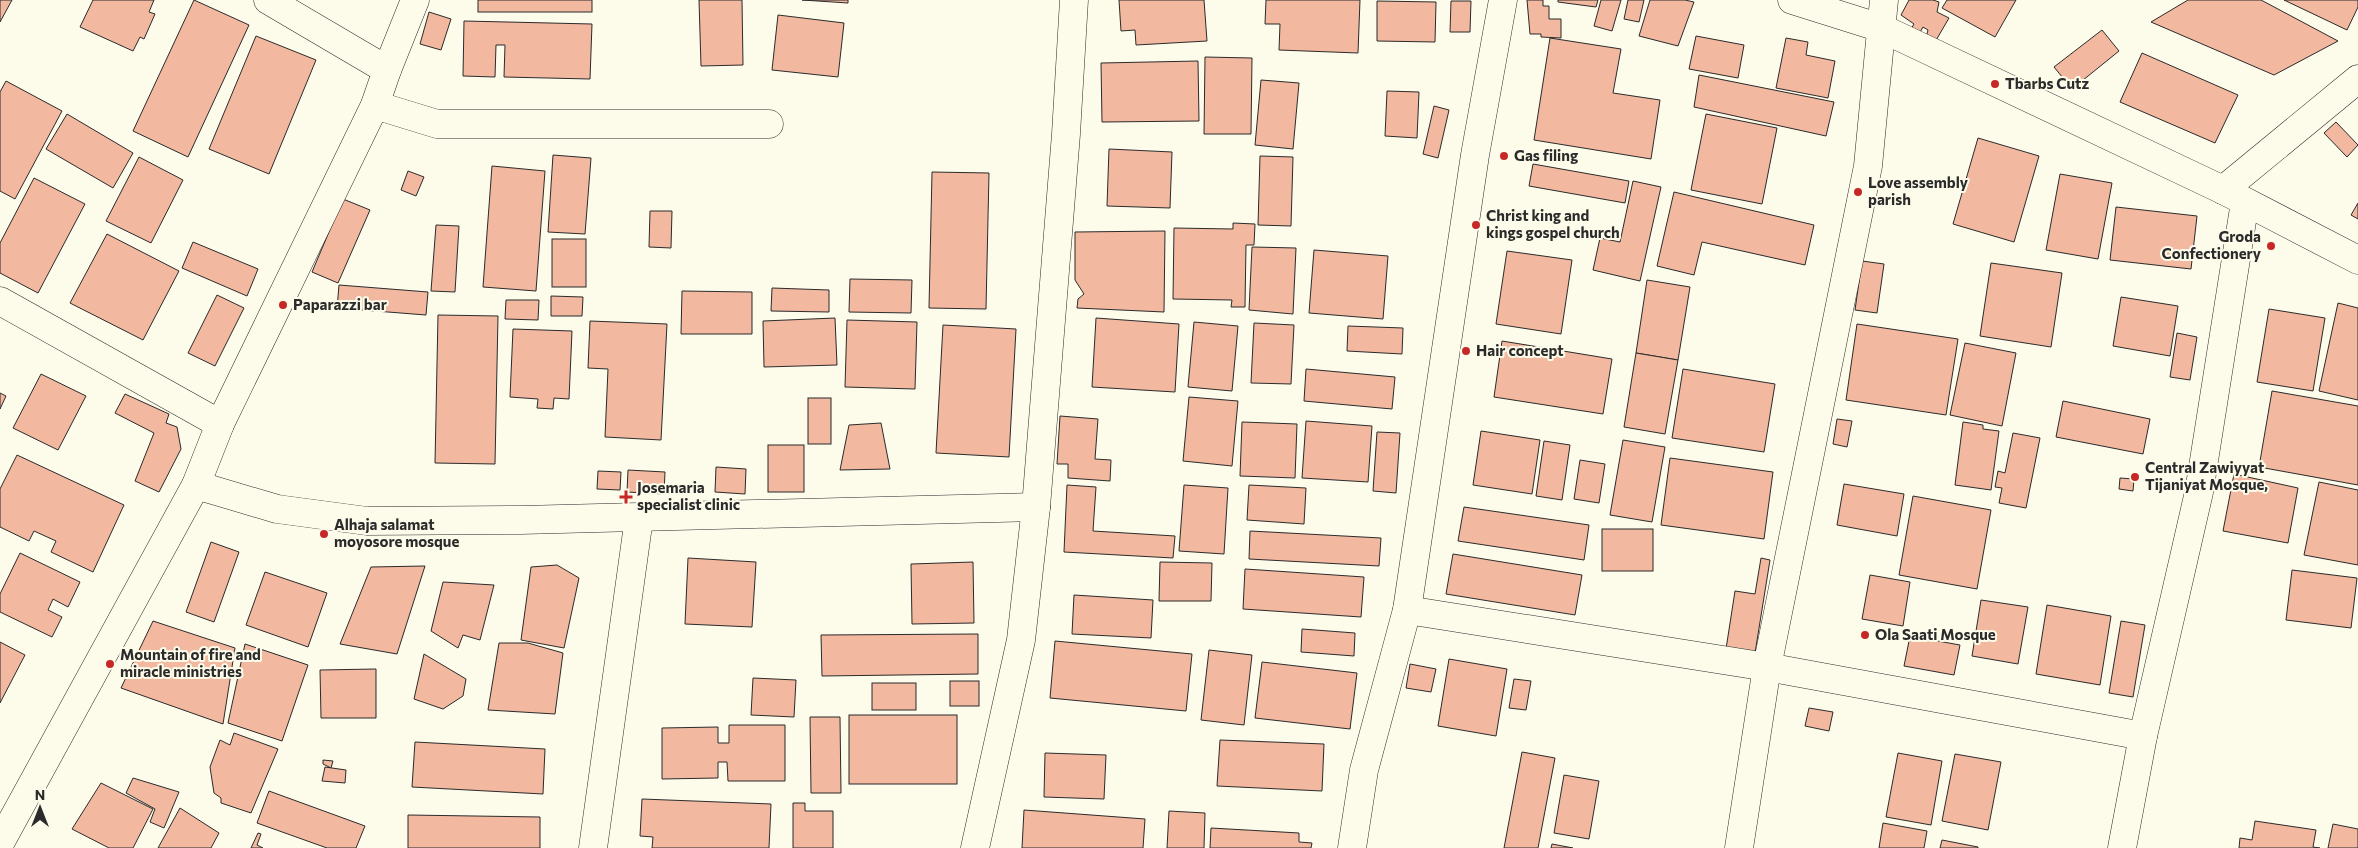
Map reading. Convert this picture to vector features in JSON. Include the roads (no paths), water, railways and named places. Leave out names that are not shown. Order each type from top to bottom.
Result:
[{"type":"street","points":[[268,0],[387,70]]},
{"type":"street","points":[[0,843],[196,484],[220,424],[375,105],[415,0]]},
{"type":"street","points":[[975,848],[1021,640],[1036,507],[1066,134],[1074,0]]},
{"type":"street","points":[[1352,848],[1364,770],[1407,610],[1475,155],[1503,0]]},
{"type":"street","points":[[1792,0],[1882,28],[2234,196],[2358,260]]},
{"type":"street","points":[[1739,848],[1767,667],[1868,166],[1884,0]]},
{"type":"street","points":[[2122,848],[2143,736],[2199,492],[2234,196],[2358,79]]},
{"type":"street","points":[[375,105],[437,124],[769,124]]},
{"type":"street","points":[[0,302],[220,424]]},
{"type":"street","points":[[196,484],[278,509],[367,521],[639,518],[1036,507]]},
{"type":"street","points":[[592,848],[639,518]]},
{"type":"street","points":[[1407,610],[1767,667],[2143,736]]},
{"type":"place","name":"Tbarbs Cutz","points":[[1995,84]]},
{"type":"place","name":"Gas filing","points":[[1504,156]]},
{"type":"place","name":"Love assembly parish","points":[[1858,192]]},
{"type":"place","name":"Christ king and kings gospel church","points":[[1476,225]]},
{"type":"place","name":"Groda Confectionery","points":[[2271,246]]},
{"type":"place","name":"Paparazzi bar","points":[[283,305]]},
{"type":"place","name":"Hair concept","points":[[1466,351]]},
{"type":"place","name":"Central Zawiyyat Tijaniyat Mosque,","points":[[2135,477]]},
{"type":"place","name":"Josemaria specialist clinic","points":[[626,497]]},
{"type":"place","name":"Alhaja salamat moyosore mosque","points":[[324,534]]},
{"type":"place","name":"Ola Saati Mosque","points":[[1865,635]]},
{"type":"place","name":"Mountain of fire and miracle ministries","points":[[110,664]]}]
